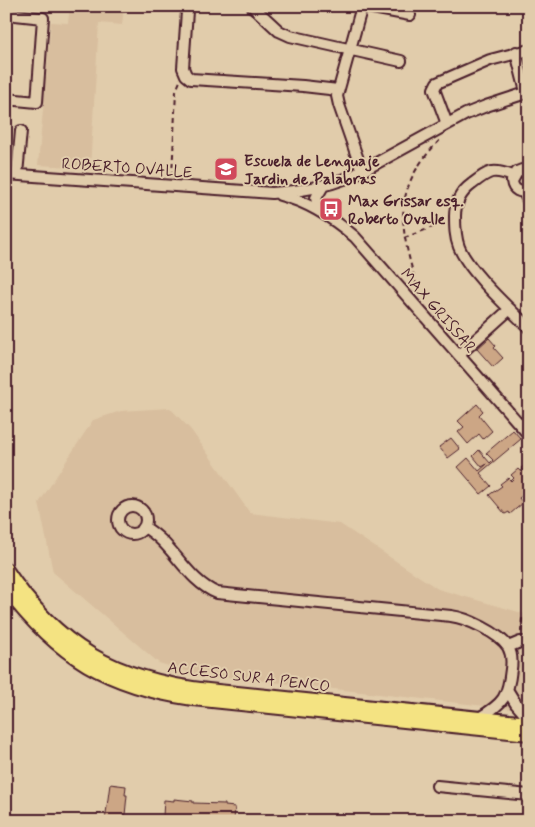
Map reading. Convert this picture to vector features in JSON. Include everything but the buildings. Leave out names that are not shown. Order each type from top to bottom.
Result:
[{"type":"main road","name":"ACCESO SUR A PENCO","points":[[6,569],[31,604],[67,638],[99,660],[145,678],[200,689],[529,723]]},
{"type":"main road","name":"ACCESO SUR A PENCO","points":[[6,589],[34,623],[62,648],[101,673],[139,688],[165,695],[203,700],[529,734]]},
{"type":"street","points":[[189,6],[187,11],[183,68],[186,75],[194,80],[303,86],[338,90]]},
{"type":"street","points":[[252,6],[285,35],[400,61]]},
{"type":"street","points":[[362,171],[338,105],[338,90],[362,6],[410,15]]},
{"type":"street","points":[[6,14],[44,18],[37,102],[6,99]]},
{"type":"street","points":[[447,124],[435,92],[436,85],[478,64],[516,52],[529,50]]},
{"type":"street","points":[[516,52],[528,92]]},
{"type":"street","name":"ROBERTO OVALLE","points":[[6,174],[272,193],[297,191],[343,180],[447,124],[486,106],[528,92]]},
{"type":"street","points":[[17,174],[21,131]]},
{"type":"street","points":[[513,176],[498,170],[491,171],[463,191],[457,201],[456,238],[465,258],[529,328]]},
{"type":"street","points":[[529,172],[519,170],[513,176],[512,181],[516,190],[526,191],[529,203]]},
{"type":"street","points":[[320,211],[316,198],[323,186]]},
{"type":"street","name":"MAX GRISSAR","points":[[272,193],[296,200],[320,211],[346,229],[364,246],[529,435]]},
{"type":"street","points":[[459,355],[510,309]]},
{"type":"street","points":[[144,527],[161,539],[200,584],[217,593],[457,617],[475,623],[501,640],[508,647],[512,662],[508,691],[496,707],[480,718]]},
{"type":"street","points":[[508,647],[524,642]]},
{"type":"street","points":[[508,691],[529,719]]},
{"type":"street","points":[[437,786],[529,795]]},
{"type":"path","points":[[171,186],[176,91],[179,83],[186,75]]},
{"type":"path","points":[[420,299],[404,238],[402,218],[407,188],[423,159],[441,140]]},
{"type":"path","points":[[404,238],[455,220]]},
{"type":"path","points":[[524,642],[522,619],[529,619]]},
{"type":"shaded area","points":[[70,6],[124,6],[122,25],[99,23],[90,168],[38,165],[51,22],[68,23]]},
{"type":"shaded area","points":[[170,408],[191,430],[250,513],[340,524],[438,589],[529,615],[529,711],[192,673],[159,663],[53,572],[39,503],[93,420],[121,411]]},
{"type":"place","name":"Escuela de Lenguaje Jardin de Palabras","points":[[226,169]]},
{"type":"place","name":"Max Grissar esq. Roberto Ovalle","points":[[331,209]]}]
